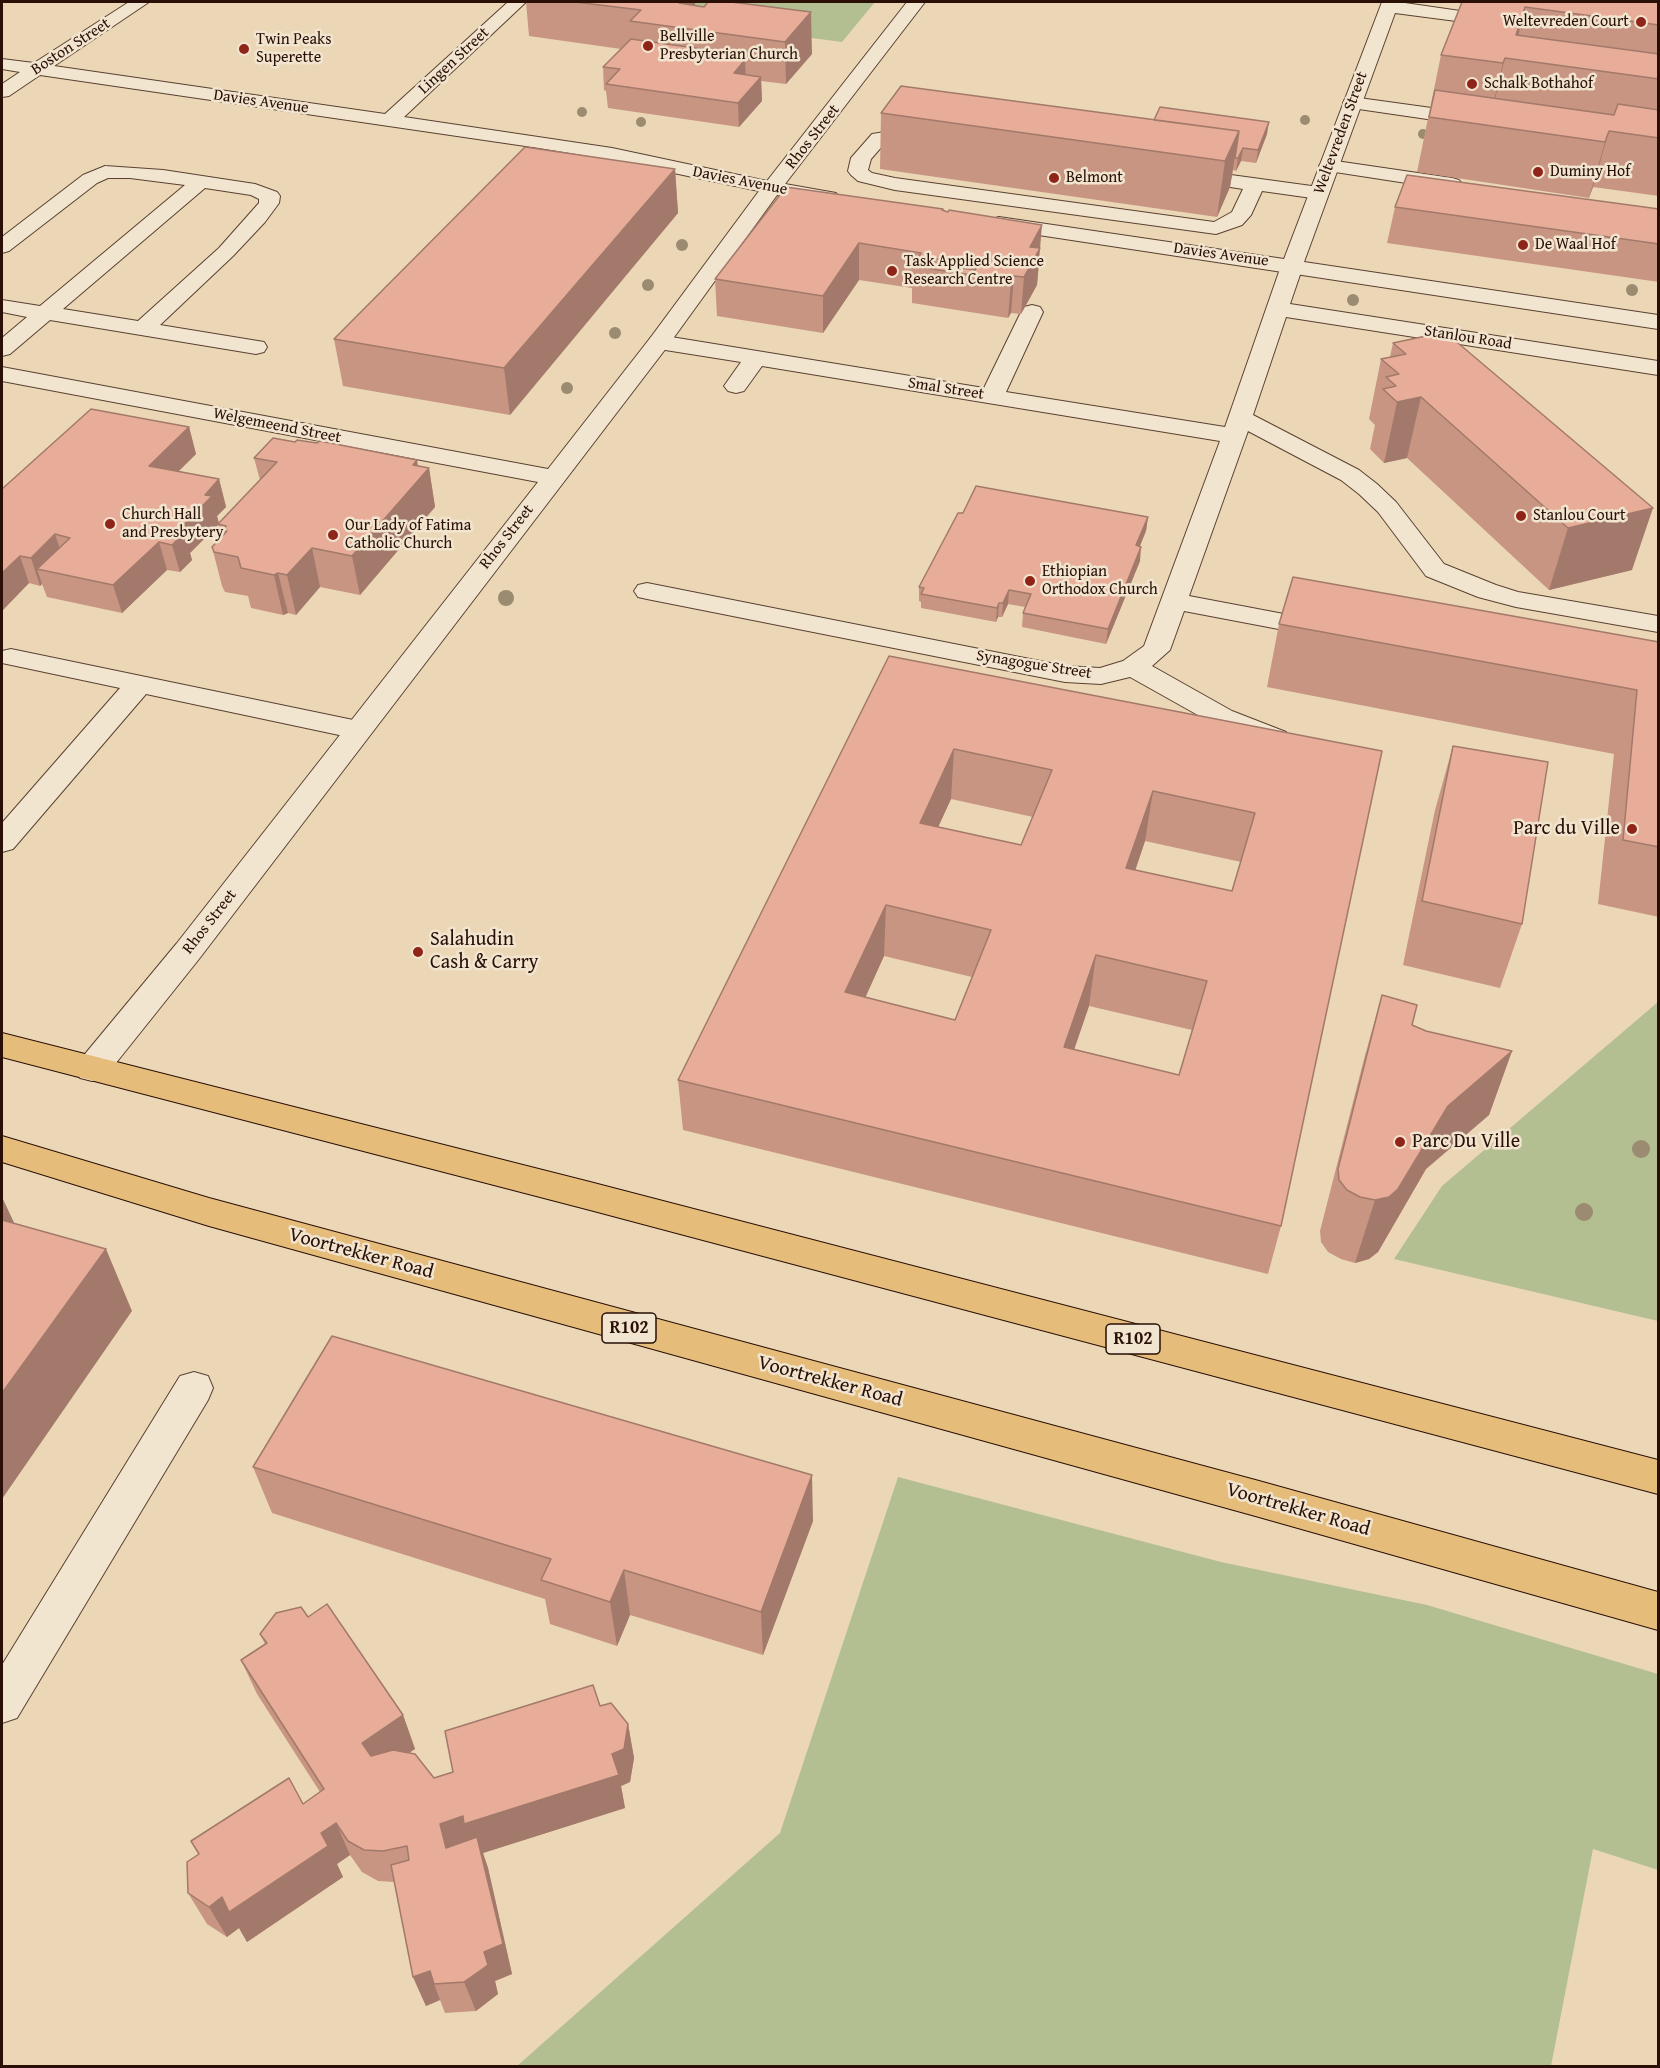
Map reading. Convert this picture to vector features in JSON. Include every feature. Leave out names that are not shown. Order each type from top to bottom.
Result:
[{"type":"main road","name":"R102","points":[[2,1045],[579,1193],[1659,1476]]},
{"type":"main road","name":"Voortrekker Road","points":[[2,1149],[220,1215],[1259,1498],[1651,1609]]},
{"type":"street","name":"Boston Street","points":[[2,92],[140,2]]},
{"type":"street","name":"Lingen Street","points":[[389,120],[518,2]]},
{"type":"street","name":"Rhos Street","points":[[92,1069],[188,951],[659,342],[772,188],[916,2]]},
{"type":"street","points":[[1388,4],[1521,24]]},
{"type":"street","name":"Weltevreden Street","points":[[1292,266],[1388,4]]},
{"type":"street","name":"Davies Avenue","points":[[2,64],[612,154],[772,188],[854,201]]},
{"type":"street","points":[[1352,103],[1489,122]]},
{"type":"street","points":[[949,142],[898,135],[884,136],[873,144],[861,158],[858,171],[865,177],[895,184],[1216,228],[1235,221],[1241,215],[1255,184]]},
{"type":"street","points":[[1329,166],[1472,187]]},
{"type":"street","points":[[2,247],[97,174],[130,172],[264,192],[270,196],[269,203],[226,252],[142,330]]},
{"type":"street","points":[[1166,172],[1319,192]]},
{"type":"street","points":[[2,349],[201,183]]},
{"type":"street","name":"Davies Avenue","points":[[982,220],[1659,322]]},
{"type":"street","name":"Synagogue Street","points":[[647,591],[1065,674],[1101,676],[1133,667],[1156,650],[1237,427],[1292,266]]},
{"type":"street","points":[[2,306],[256,347]]},
{"type":"street","name":"Stanlou Road","points":[[1277,309],[1659,368]]},
{"type":"street","points":[[992,396],[1032,312]]},
{"type":"street","name":"Smal Street","points":[[659,342],[756,357],[868,386],[992,396],[1237,427],[1350,476],[1387,507],[1435,570],[1487,591],[1516,599],[1659,624]]},
{"type":"street","points":[[736,386],[756,357]]},
{"type":"street","name":"Welgemeend Street","points":[[2,374],[553,477]]},
{"type":"street","points":[[1174,601],[1350,634]]},
{"type":"street","points":[[11,657],[358,730]]},
{"type":"street","points":[[1133,667],[1222,717],[1282,740],[1304,743]]},
{"type":"street","points":[[2,842],[139,684]]},
{"type":"street","points":[[2,1703],[194,1388]]},
{"type":"green space","points":[[574,2],[875,2],[842,42],[569,6]]},
{"type":"green space","points":[[1658,1002],[1658,1321],[1394,1259],[1442,1186]]},
{"type":"green space","points":[[898,1477],[1221,1562],[1427,1605],[1658,1674],[1658,1870],[1593,1849],[1551,2066],[517,2066],[780,1833]]},
{"type":"building","points":[[575,2],[680,2],[704,7],[708,2],[731,2],[811,12],[785,42],[630,21],[641,10]]},
{"type":"building","points":[[1462,2],[1659,2],[1659,25],[1525,7],[1516,35],[1659,54],[1659,79],[1505,58],[1503,63],[1441,55]]},
{"type":"building","points":[[631,39],[744,55],[739,59],[745,60],[734,73],[761,77],[738,103],[606,84],[620,69],[603,67]]},
{"type":"building","points":[[901,86],[1239,131],[1225,161],[881,113]]},
{"type":"building","points":[[1435,90],[1614,115],[1618,104],[1659,110],[1659,138],[1609,131],[1605,142],[1429,117]]},
{"type":"building","points":[[1160,107],[1269,122],[1258,150],[1243,148],[1238,158],[1235,158],[1239,131],[1154,120]]},
{"type":"building","points":[[525,147],[675,169],[504,368],[334,339]]},
{"type":"building","points":[[1407,175],[1659,209],[1659,244],[1395,207]]},
{"type":"building","points":[[786,187],[1042,225],[1030,247],[1040,248],[1024,277],[1014,276],[1011,281],[913,266],[921,253],[859,243],[823,296],[715,279]],"holes":[[[931,258],[978,265],[975,270],[928,263]]]},
{"type":"building","points":[[1445,332],[1653,508],[1568,528],[1421,397],[1397,402],[1383,389],[1396,386],[1386,377],[1399,374],[1381,359],[1406,354],[1393,343]]},
{"type":"building","name":"Church Hall and Presbytery","points":[[91,409],[189,427],[149,466],[219,479],[205,495],[212,496],[178,531],[185,532],[172,545],[159,542],[113,585],[37,569],[70,538],[55,534],[31,558],[20,556],[2,573],[2,489]]},
{"type":"building","points":[[273,438],[295,442],[297,440],[317,443],[320,441],[417,460],[413,465],[429,468],[352,556],[312,548],[287,575],[278,573],[274,575],[241,568],[238,557],[214,552],[212,547],[227,531],[223,531],[226,526],[218,524],[277,462],[254,458]]},
{"type":"building","name":"Ethiopian Orthodox Church","points":[[976,486],[1148,517],[1136,545],[1141,547],[1108,629],[1023,613],[1031,594],[1009,590],[1003,603],[999,603],[997,608],[921,594],[924,588],[919,587],[958,513],[963,513]]},
{"type":"building","points":[[1293,577],[1659,642],[1659,847],[1623,840],[1637,690],[1279,624]]},
{"type":"building","points":[[889,656],[1382,751],[1281,1226],[678,1080]],"holes":[[[954,749],[1052,770],[1021,845],[920,823]],[[1153,791],[1255,813],[1232,891],[1126,868]],[[886,905],[991,930],[955,1020],[845,992]],[[1096,955],[1207,981],[1179,1075],[1064,1047]]]},
{"type":"building","points":[[1453,746],[1548,762],[1522,924],[1422,901]]},
{"type":"building","points":[[1382,995],[1417,1005],[1412,1025],[1426,1031],[1512,1051],[1448,1106],[1398,1189],[1389,1197],[1375,1200],[1360,1197],[1347,1190],[1339,1180],[1338,1169]]},
{"type":"building","points":[[2,1220],[106,1249],[2,1393]]},
{"type":"building","points":[[332,1336],[812,1475],[761,1612],[624,1570],[610,1602],[541,1580],[551,1559],[253,1467]]},
{"type":"building","points":[[327,1604],[403,1715],[362,1743],[371,1756],[393,1750],[415,1754],[434,1778],[453,1772],[445,1731],[593,1685],[600,1706],[611,1703],[628,1724],[624,1749],[612,1754],[619,1775],[464,1824],[463,1816],[440,1824],[446,1848],[477,1837],[503,1944],[484,1952],[488,1965],[464,1982],[434,1984],[430,1971],[413,1977],[391,1865],[409,1860],[407,1846],[383,1851],[364,1850],[348,1841],[336,1823],[321,1833],[328,1846],[229,1912],[222,1897],[209,1907],[188,1893],[187,1862],[199,1854],[191,1841],[289,1778],[303,1804],[324,1789],[241,1660],[267,1643],[260,1634],[276,1613],[301,1607],[308,1617]]},
{"type":"place","name":"Weltevreden Court","points":[[1641,22]]},
{"type":"place","name":"Bellville Presbyterian Church","points":[[648,46]]},
{"type":"place","name":"Twin Peaks Superette","points":[[244,49]]},
{"type":"place","name":"Schalk Bothahof","points":[[1472,84]]},
{"type":"place","name":"Duminy Hof","points":[[1538,172]]},
{"type":"place","name":"Belmont","points":[[1054,178]]},
{"type":"place","name":"De Waal Hof","points":[[1523,245]]},
{"type":"place","name":"Task Applied Science Research Centre","points":[[892,271]]},
{"type":"place","name":"Stanlou Court","points":[[1521,516]]},
{"type":"place","name":"Church Hall and Presbytery","points":[[110,524]]},
{"type":"place","name":"Our Lady of Fatima Catholic Church","points":[[333,535]]},
{"type":"place","name":"Ethiopian Orthodox Church","points":[[1030,581]]},
{"type":"place","name":"Parc du Ville","points":[[1632,829]]},
{"type":"place","name":"Salahudin Cash & Carry","points":[[418,952]]},
{"type":"place","name":"Parc Du Ville","points":[[1400,1142]]}]
